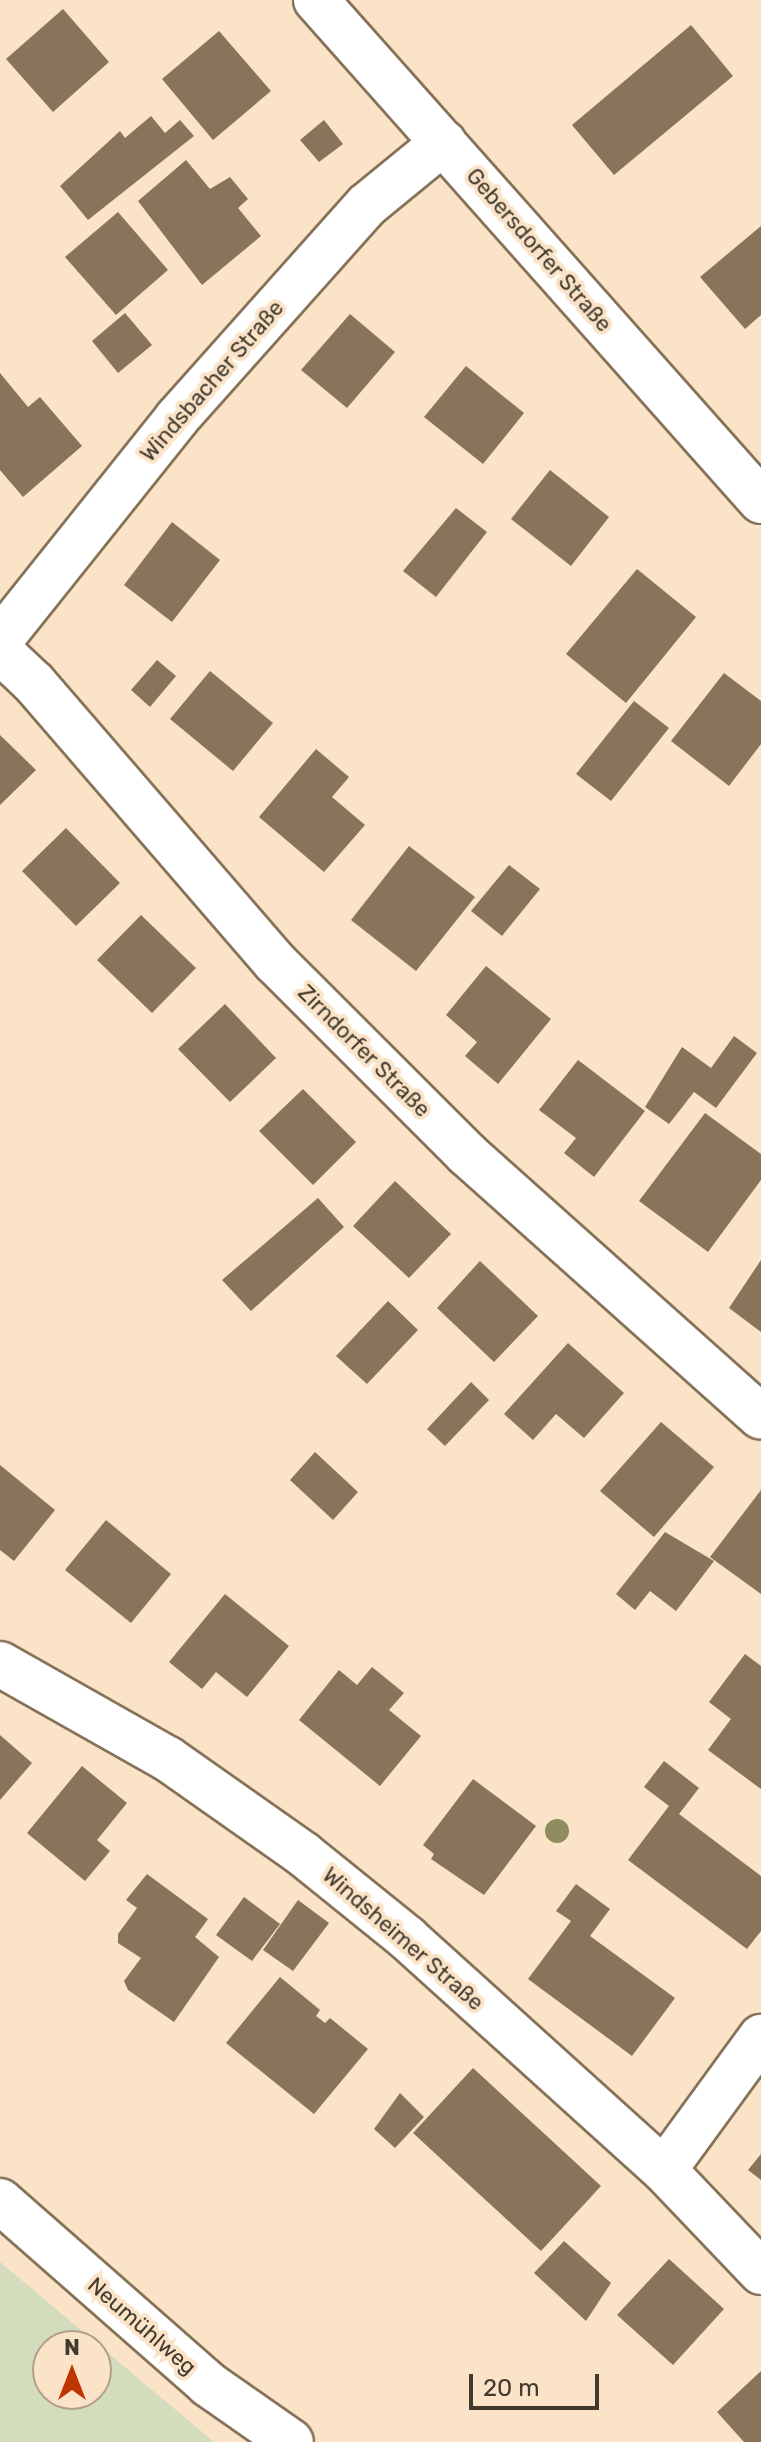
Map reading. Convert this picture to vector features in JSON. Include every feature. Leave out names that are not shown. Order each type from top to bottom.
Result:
[{"type":"street","name":"Gebersdorfer Straße","points":[[316,0],[761,501]]},
{"type":"street","name":"Windsbacher Straße","points":[[0,640],[177,418],[367,205],[444,142]]},
{"type":"street","name":"Zirndorfer Straße","points":[[0,651],[34,683],[297,984],[467,1154],[761,1417]]},
{"type":"street","name":"Windsheimer Straße","points":[[0,1664],[168,1759],[303,1854],[407,1938],[664,2170],[761,2272]]},
{"type":"street","points":[[664,2170],[761,2037]]},
{"type":"street","name":"Neumühlweg","points":[[0,2201],[208,2384],[291,2442]]},
{"type":"green space","points":[[0,2262],[81,2330],[32,2330],[32,2410],[112,2410],[112,2356],[214,2442],[0,2442]]},
{"type":"building","points":[[63,9],[109,62],[53,112],[6,59]]},
{"type":"building","points":[[691,25],[733,76],[614,175],[572,125]]},
{"type":"building","points":[[219,31],[271,91],[213,140],[162,79]]},
{"type":"building","points":[[151,116],[165,133],[180,120],[194,136],[88,220],[60,186],[120,131],[125,138]]},
{"type":"building","points":[[324,120],[343,144],[319,162],[300,140]]},
{"type":"building","points":[[186,160],[210,189],[230,177],[248,199],[238,208],[261,236],[202,285],[138,201]]},
{"type":"building","points":[[118,212],[168,270],[116,315],[65,257]]},
{"type":"building","points":[[761,226],[761,315],[745,329],[700,277]]},
{"type":"building","points":[[125,313],[152,345],[118,373],[92,341]]},
{"type":"building","points":[[350,314],[395,352],[347,408],[301,370]]},
{"type":"building","points":[[466,366],[524,413],[483,464],[424,417]]},
{"type":"building","points":[[0,373],[28,407],[40,397],[82,446],[23,497],[0,470]]},
{"type":"building","points":[[550,470],[609,517],[571,566],[511,519]]},
{"type":"building","points":[[456,508],[487,532],[436,597],[403,571]]},
{"type":"building","points":[[172,522],[220,560],[172,622],[124,585]]},
{"type":"building","points":[[637,569],[696,617],[626,703],[566,654]]},
{"type":"building","points":[[157,660],[176,676],[150,707],[131,690]]},
{"type":"building","points":[[210,671],[273,723],[233,771],[170,719]]},
{"type":"building","points":[[724,673],[761,701],[761,744],[729,786],[671,741]]},
{"type":"building","points":[[634,701],[669,728],[611,801],[576,774]]},
{"type":"building","points":[[0,735],[36,770],[0,805]]},
{"type":"building","points":[[316,749],[349,777],[332,797],[365,825],[324,872],[259,817]]},
{"type":"building","points":[[66,828],[120,883],[76,926],[22,871]]},
{"type":"building","points":[[409,846],[475,897],[416,971],[351,920]]},
{"type":"building","points":[[509,865],[540,889],[502,936],[471,911]]},
{"type":"building","points":[[141,915],[196,968],[152,1013],[97,960]]},
{"type":"building","points":[[486,966],[551,1019],[498,1084],[465,1056],[477,1042],[446,1015]]},
{"type":"building","points":[[225,1004],[276,1058],[230,1102],[178,1049]]},
{"type":"building","points":[[734,1036],[757,1053],[716,1108],[694,1092],[669,1124],[645,1107],[682,1047],[711,1068]]},
{"type":"building","points":[[578,1060],[645,1111],[594,1177],[564,1153],[576,1138],[539,1110]]},
{"type":"building","points":[[303,1089],[356,1142],[313,1185],[259,1131]]},
{"type":"building","points":[[705,1113],[761,1154],[761,1180],[708,1252],[639,1201]]},
{"type":"building","points":[[395,1181],[451,1234],[409,1278],[353,1226]]},
{"type":"building","points":[[318,1198],[344,1227],[251,1311],[222,1280]]},
{"type":"building","points":[[761,1260],[761,1332],[729,1308]]},
{"type":"building","points":[[480,1261],[538,1316],[494,1362],[437,1308]]},
{"type":"building","points":[[388,1301],[418,1330],[367,1384],[336,1356]]},
{"type":"building","points":[[568,1343],[624,1393],[584,1438],[556,1414],[533,1440],[504,1414]]},
{"type":"building","points":[[471,1382],[489,1400],[445,1446],[427,1429]]},
{"type":"building","points":[[661,1422],[714,1467],[654,1537],[600,1491]]},
{"type":"building","points":[[315,1452],[358,1492],[333,1520],[290,1480]]},
{"type":"building","points":[[0,1465],[55,1510],[14,1561],[0,1550]]},
{"type":"building","points":[[761,1490],[761,1594],[710,1557]]},
{"type":"building","points":[[106,1520],[171,1574],[131,1623],[65,1570]]},
{"type":"building","points":[[665,1532],[714,1561],[676,1611],[650,1591],[635,1610],[616,1594]]},
{"type":"building","points":[[225,1594],[289,1646],[247,1697],[216,1672],[202,1689],[169,1662]]},
{"type":"building","points":[[745,1654],[761,1666],[761,1789],[708,1750],[731,1719],[709,1702]]},
{"type":"building","points":[[372,1667],[404,1693],[389,1710],[421,1736],[380,1786],[299,1720],[339,1670],[357,1685]]},
{"type":"building","points":[[0,1735],[32,1763],[0,1800]]},
{"type":"building","points":[[664,1761],[699,1788],[679,1814],[761,1876],[761,1931],[747,1949],[628,1860],[669,1806],[644,1787]]},
{"type":"building","points":[[82,1766],[127,1803],[97,1840],[110,1851],[85,1881],[27,1833]]},
{"type":"building","points":[[473,1779],[536,1826],[484,1895],[431,1859],[434,1854],[423,1845]]},
{"type":"building","points":[[147,1874],[208,1919],[195,1937],[219,1957],[174,2022],[128,1990],[124,1981],[141,1958],[118,1943],[118,1934],[137,1908],[126,1900]]},
{"type":"building","points":[[576,1884],[610,1909],[590,1936],[675,1998],[632,2056],[528,1979],[571,1921],[556,1911]]},
{"type":"building","points":[[244,1897],[280,1924],[252,1961],[216,1935]]},
{"type":"building","points":[[298,1900],[329,1923],[293,1971],[263,1950]]},
{"type":"building","points":[[280,1977],[320,2010],[316,2016],[325,2023],[330,2018],[368,2049],[314,2114],[226,2043]]},
{"type":"building","points":[[473,2068],[601,2186],[541,2251],[413,2133]]},
{"type":"building","points":[[400,2093],[424,2117],[395,2148],[374,2129]]},
{"type":"building","points":[[761,2154],[761,2180],[748,2170]]},
{"type":"building","points":[[564,2241],[611,2283],[586,2321],[534,2273]]},
{"type":"building","points":[[669,2259],[724,2309],[673,2365],[617,2315]]},
{"type":"building","points":[[761,2371],[761,2442],[744,2442],[717,2412]]}]
